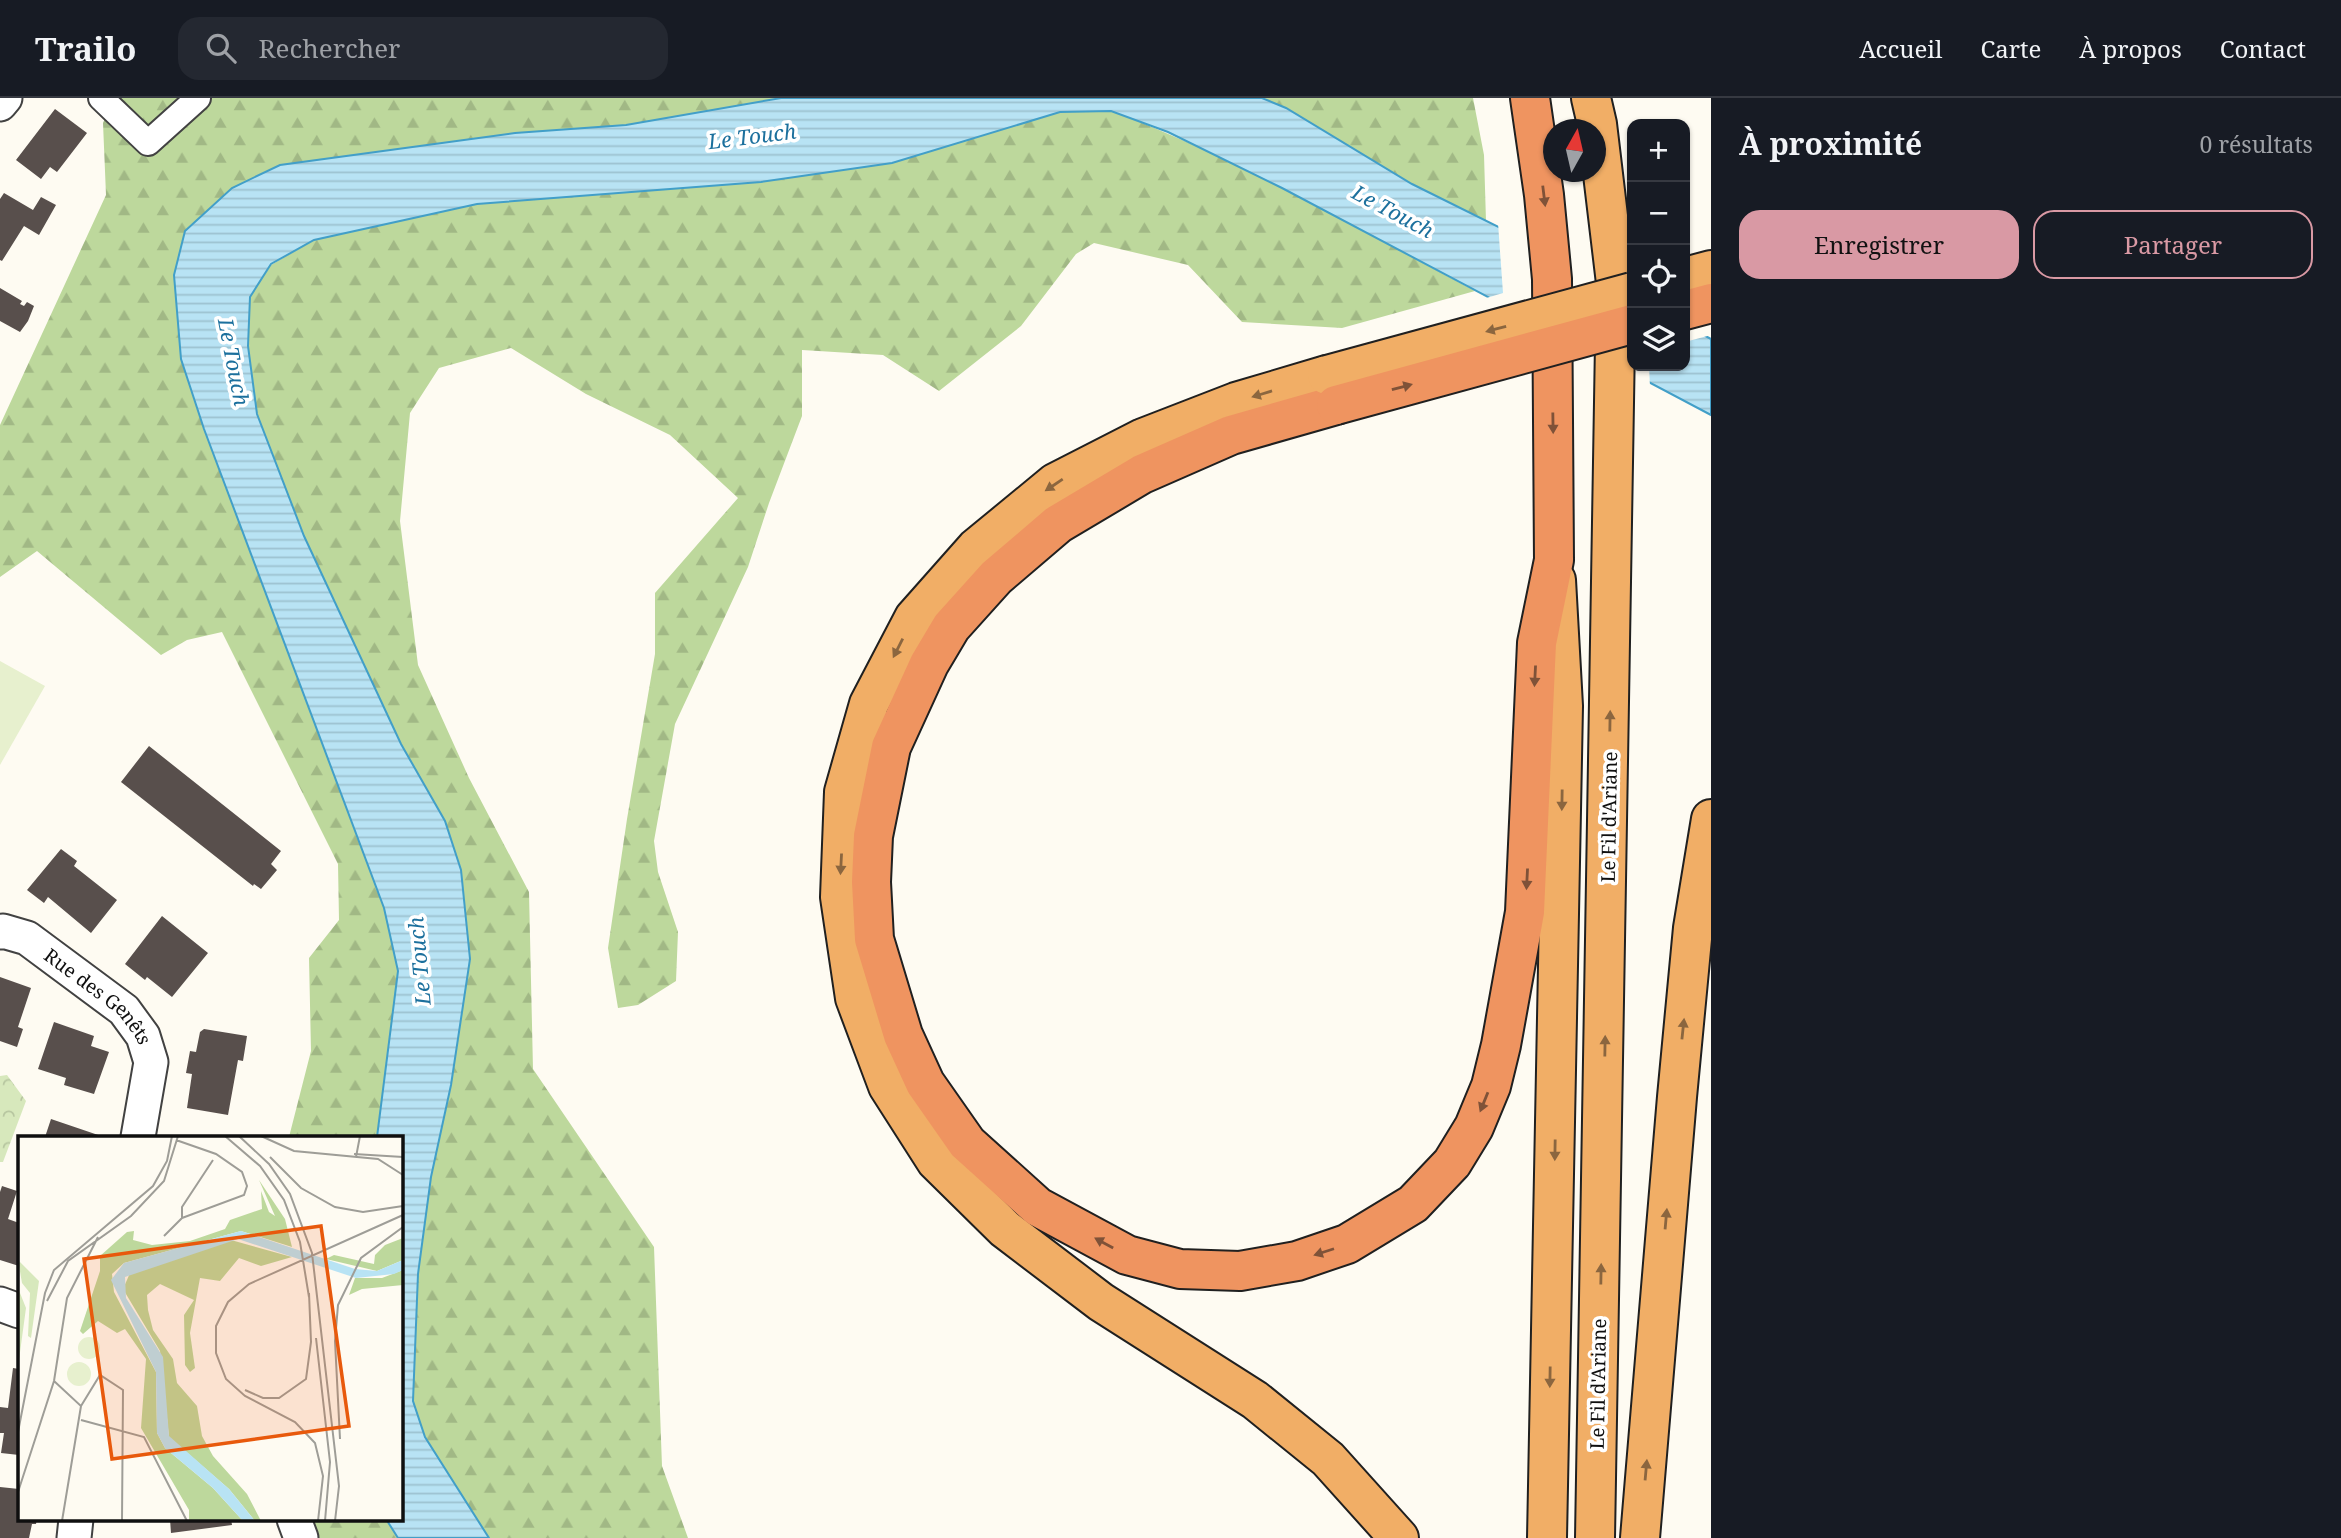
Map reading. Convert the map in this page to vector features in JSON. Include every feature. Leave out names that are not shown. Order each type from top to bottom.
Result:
[{"type":"highway","points":[[1530,101],[1544,195],[1552,279],[1554,560],[1563,706],[1547,1538]]},
{"type":"highway","name":"Le Fil d'Ariane","points":[[1594,111],[1616,284],[1595,1538]]},
{"type":"highway","points":[[1690,276],[1711,270]]},
{"type":"highway","points":[[1554,560],[1537,643],[1524,912],[1501,1045],[1491,1086],[1474,1128],[1452,1163],[1413,1204],[1347,1244],[1297,1261],[1240,1271],[1180,1269],[1127,1255],[1038,1207],[967,1143],[925,1083],[903,1035],[874,939],[871,883],[873,836],[891,747],[929,664],[951,627],[996,577],[1058,524],[1142,474],[1332,390],[1627,294]]},
{"type":"highway","points":[[1690,309],[1711,303]]},
{"type":"highway","points":[[1399,1538],[1328,1459],[1255,1400],[1101,1302],[1069,1278],[1005,1229],[936,1161],[888,1086],[855,998],[839,897],[844,792],[869,704],[914,618],[976,548],[1055,483],[1143,438],[1236,402],[1332,390],[1627,325]]},
{"type":"highway","points":[[1640,1538],[1693,928],[1711,819]]},
{"type":"street","points":[[0,104],[5,98]]},
{"type":"street","points":[[101,98],[148,143],[198,98]]},
{"type":"street","name":"Rue des Genêts","points":[[0,932],[27,938],[124,1010],[143,1036],[151,1062],[138,1136]]},
{"type":"street","points":[[0,1304],[18,1311]]},
{"type":"street","points":[[74,1538],[76,1520]]},
{"type":"street","points":[[294,1520],[301,1538]]},
{"type":"green space","points":[[114,98],[781,98],[626,125],[515,133],[280,165],[181,359],[204,429],[384,908],[398,971],[377,1136],[289,1136],[311,1051],[309,958],[339,920],[338,864],[222,632],[187,640],[161,655],[37,551],[0,577],[0,425],[106,195],[103,123]]},
{"type":"green space","points":[[1262,98],[1473,98],[1484,155],[1486,221],[1412,184],[1286,108]]},
{"type":"green space","points":[[1111,111],[1251,172],[1475,291],[1342,328],[1242,322],[1188,265],[1094,243],[1076,254],[1021,326],[939,391],[883,355],[802,350],[802,416],[748,567],[675,724],[654,841],[658,872],[678,932],[676,981],[638,1005],[618,1008],[608,948],[655,654],[655,593],[738,498],[670,435],[586,394],[511,348],[439,368],[410,413],[400,521],[418,665],[469,778],[529,892],[533,1069],[654,1247],[662,1466],[688,1538],[489,1538],[425,1437],[413,1401],[418,1274],[431,1177],[451,1085],[470,959],[461,870],[445,821],[401,744],[304,536],[257,414],[248,346],[250,297],[271,265],[314,240],[477,204],[761,182],[892,163],[1060,112]]},
{"type":"green space","points":[[0,661],[45,686],[0,765]]},
{"type":"green space","points":[[7,1075],[26,1101],[3,1162],[0,1162],[0,1076]]},
{"type":"green space","points":[[307,1520],[387,1520],[398,1538],[315,1538]]},
{"type":"water","name":"Le Touch","points":[[781,98],[1262,98],[1286,108],[1412,184],[1597,276],[1627,353],[1627,371],[1282,188],[1168,132],[1111,111],[1060,112],[892,163],[761,182],[477,204],[314,240],[271,264],[250,297],[248,346],[257,414],[304,536],[401,744],[445,821],[461,870],[470,959],[451,1085],[431,1177],[418,1274],[413,1401],[425,1437],[489,1538],[398,1538],[387,1520],[402,1520],[402,1136],[377,1136],[398,971],[384,908],[204,429],[181,359],[174,275],[185,231],[232,188],[280,165],[515,133],[626,125]]},
{"type":"water","points":[[1690,328],[1711,339],[1711,415],[1628,371],[1690,371]]},
{"type":"pier","points":[[1498,223],[1598,273],[1627,352],[1627,371],[1649,371],[1650,387],[1483,299],[1503,293]]},
{"type":"pier","points":[[1690,324],[1711,335],[1690,341]]},
{"type":"building","points":[[55,109],[87,133],[57,172],[50,167],[41,179],[16,160]]},
{"type":"building","points":[[4,193],[33,210],[41,197],[56,205],[39,235],[24,226],[2,261],[0,199]]},
{"type":"building","points":[[0,288],[22,301],[20,304],[24,306],[27,302],[34,306],[20,332],[0,321]]},
{"type":"building","points":[[149,746],[281,851],[271,864],[277,870],[261,889],[254,884],[253,886],[121,782]]},
{"type":"building","points":[[61,849],[77,861],[74,866],[117,900],[91,933],[48,897],[44,903],[27,890]]},
{"type":"building","points":[[162,916],[208,953],[172,997],[125,964]]},
{"type":"building","points":[[0,977],[31,988],[18,1027],[23,1029],[17,1047],[0,1041]]},
{"type":"building","points":[[54,1022],[94,1036],[91,1046],[109,1052],[94,1094],[64,1085],[66,1078],[38,1069]]},
{"type":"building","points":[[204,1029],[247,1036],[243,1061],[238,1060],[228,1115],[187,1108],[192,1074],[186,1073],[190,1051],[196,1052],[200,1032]]},
{"type":"building","points":[[51,1119],[101,1136],[45,1136]]},
{"type":"building","points":[[2,1186],[17,1191],[8,1219],[18,1223],[18,1266],[0,1260]]},
{"type":"building","points":[[13,1368],[18,1369],[18,1455],[1,1453],[4,1433],[0,1433],[0,1407],[8,1408]]},
{"type":"building","points":[[0,1487],[18,1489],[18,1520],[37,1520],[36,1524],[32,1524],[29,1538],[0,1538]]},
{"type":"building","points":[[170,1520],[231,1520],[232,1525],[171,1533]]}]
